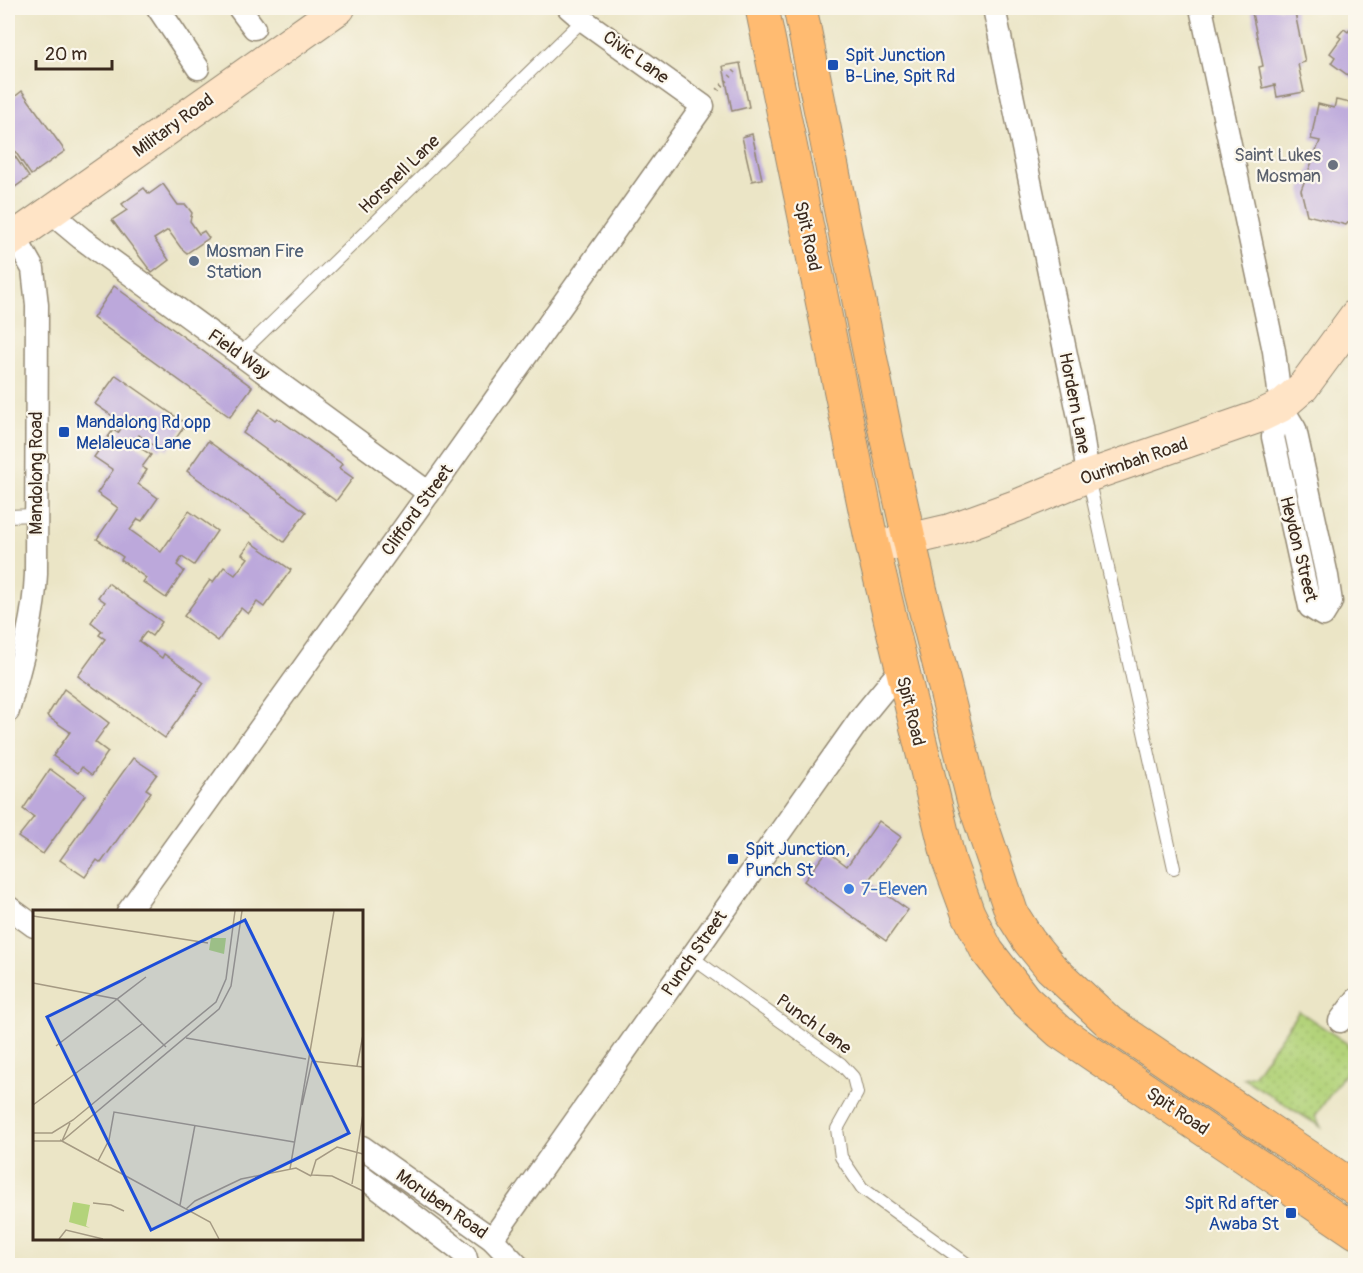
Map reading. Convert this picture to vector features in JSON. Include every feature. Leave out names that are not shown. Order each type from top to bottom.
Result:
[{"type":"highway","name":"Spit Road","points":[[762,8],[873,548],[901,669],[949,861],[964,902],[987,951],[1025,1000],[1060,1032],[1356,1232]]},
{"type":"highway","name":"Spit Road","points":[[800,8],[887,440],[921,592],[974,802],[1012,915],[1051,968],[1110,1023],[1356,1189]]},
{"type":"main road","name":"Military Road","points":[[11,240],[339,8]]},
{"type":"main road","name":"Ourimbah Road","points":[[873,548],[950,530],[1088,476],[1258,417],[1281,406],[1303,387],[1356,315]]},
{"type":"street","points":[[158,8],[198,68]]},
{"type":"street","points":[[238,8],[254,28]]},
{"type":"street","name":"Hordern Lane","points":[[994,8],[1079,416],[1088,476]]},
{"type":"street","name":"Heydon Street","points":[[1201,8],[1274,351],[1281,406],[1273,437],[1310,607],[1323,615],[1331,602],[1327,576],[1295,429],[1281,406]]},
{"type":"street","name":"Civic Lane","points":[[576,14],[703,106]]},
{"type":"street","name":"Clifford Street","points":[[129,910],[703,106]]},
{"type":"street","name":"Field Way","points":[[51,213],[81,238],[429,493]]},
{"type":"street","name":"Mandolong Road","points":[[8,711],[35,599],[37,305],[33,269],[11,240]]},
{"type":"street","name":"Punch Street","points":[[492,1239],[860,719],[901,669]]},
{"type":"street","points":[[8,908],[33,925]]},
{"type":"street","points":[[1340,1021],[1356,1000]]},
{"type":"street","name":"Moruben Road","points":[[363,1148],[492,1239],[518,1266]]},
{"type":"street","name":"Moruben Road","points":[[363,1177],[459,1250],[465,1256],[468,1266]]},
{"type":"lane","name":"Horsnell Lane","points":[[240,354],[576,14]]},
{"type":"lane","name":"Hordern Lane","points":[[1088,476],[1174,868]]},
{"type":"lane","points":[[8,516],[35,515]]},
{"type":"lane","name":"Punch Lane","points":[[691,957],[841,1064],[853,1077],[857,1093],[837,1129],[841,1157],[862,1188],[970,1266]]},
{"type":"green space","points":[[1299,1011],[1355,1049],[1355,1059],[1315,1116],[1321,1127],[1243,1078],[1254,1075]]},
{"type":"building","name":"Saint Lukes Mosman","points":[[1251,8],[1294,8],[1305,62],[1298,64],[1304,92],[1277,97],[1275,85],[1263,88],[1259,67],[1263,66]]},
{"type":"building","points":[[1356,21],[1356,81],[1331,63],[1335,57],[1330,53],[1341,38],[1338,36],[1344,29],[1348,32]]},
{"type":"building","points":[[740,63],[749,107],[732,111],[723,66]]},
{"type":"building","points":[[22,91],[65,151],[31,175],[8,141],[8,102]]},
{"type":"building","name":"Saint Lukes Mosman","points":[[1336,100],[1356,104],[1356,213],[1346,225],[1307,215],[1301,190],[1320,141],[1311,139],[1318,104],[1334,108]]},
{"type":"building","points":[[752,134],[762,179],[752,181],[742,137]]},
{"type":"building","points":[[8,146],[29,177],[8,192]]},
{"type":"building","points":[[163,184],[178,205],[186,205],[192,213],[190,221],[199,234],[204,231],[209,238],[187,253],[168,230],[154,239],[169,260],[152,273],[112,220],[127,210],[122,204],[144,188],[149,194]]},
{"type":"building","points":[[114,286],[252,387],[230,417],[93,318]]},
{"type":"building","points":[[116,375],[186,424],[168,450],[163,446],[160,450],[139,435],[133,443],[151,455],[142,467],[147,470],[138,484],[158,498],[142,521],[138,519],[130,530],[161,552],[189,511],[217,531],[194,565],[182,557],[177,565],[184,571],[166,598],[143,582],[146,578],[121,560],[123,557],[97,539],[118,508],[97,493],[113,470],[94,457],[113,430],[118,433],[124,424],[95,404]]},
{"type":"building","points":[[260,409],[275,420],[277,418],[342,464],[339,468],[353,478],[336,501],[243,433]]},
{"type":"building","points":[[208,441],[306,512],[284,542],[187,471]]},
{"type":"building","points":[[251,542],[291,570],[264,607],[257,602],[248,614],[241,608],[218,641],[184,616],[210,580],[213,582],[224,567],[235,575],[248,558],[242,554]]},
{"type":"building","points":[[108,583],[162,622],[152,636],[146,632],[139,641],[162,658],[164,654],[204,683],[165,738],[78,676],[105,639],[99,635],[102,631],[91,622],[105,602],[98,597]]},
{"type":"building","points":[[64,689],[109,723],[95,742],[108,752],[92,775],[82,767],[78,773],[53,756],[70,732],[47,716]]},
{"type":"building","points":[[133,758],[157,774],[146,789],[151,792],[101,863],[97,860],[85,877],[60,860]]},
{"type":"building","points":[[50,769],[85,795],[43,854],[18,837],[34,817],[23,809]]},
{"type":"building","points":[[879,821],[901,837],[868,881],[908,910],[886,941],[804,881],[827,851],[847,866]]},
{"type":"place","name":"Spit Junction B-Line, Spit Rd","points":[[833,65]]},
{"type":"place","name":"Saint Lukes Mosman","points":[[1333,165]]},
{"type":"place","name":"Mosman Fire Station","points":[[194,261]]},
{"type":"place","name":"Mandalong Rd opp Melaleuca Lane","points":[[64,432]]},
{"type":"place","name":"Spit Junction, Punch St","points":[[733,859]]},
{"type":"place","name":"7-Eleven","points":[[849,889]]},
{"type":"place","name":"Spit Rd after Awaba St","points":[[1291,1213]]}]
